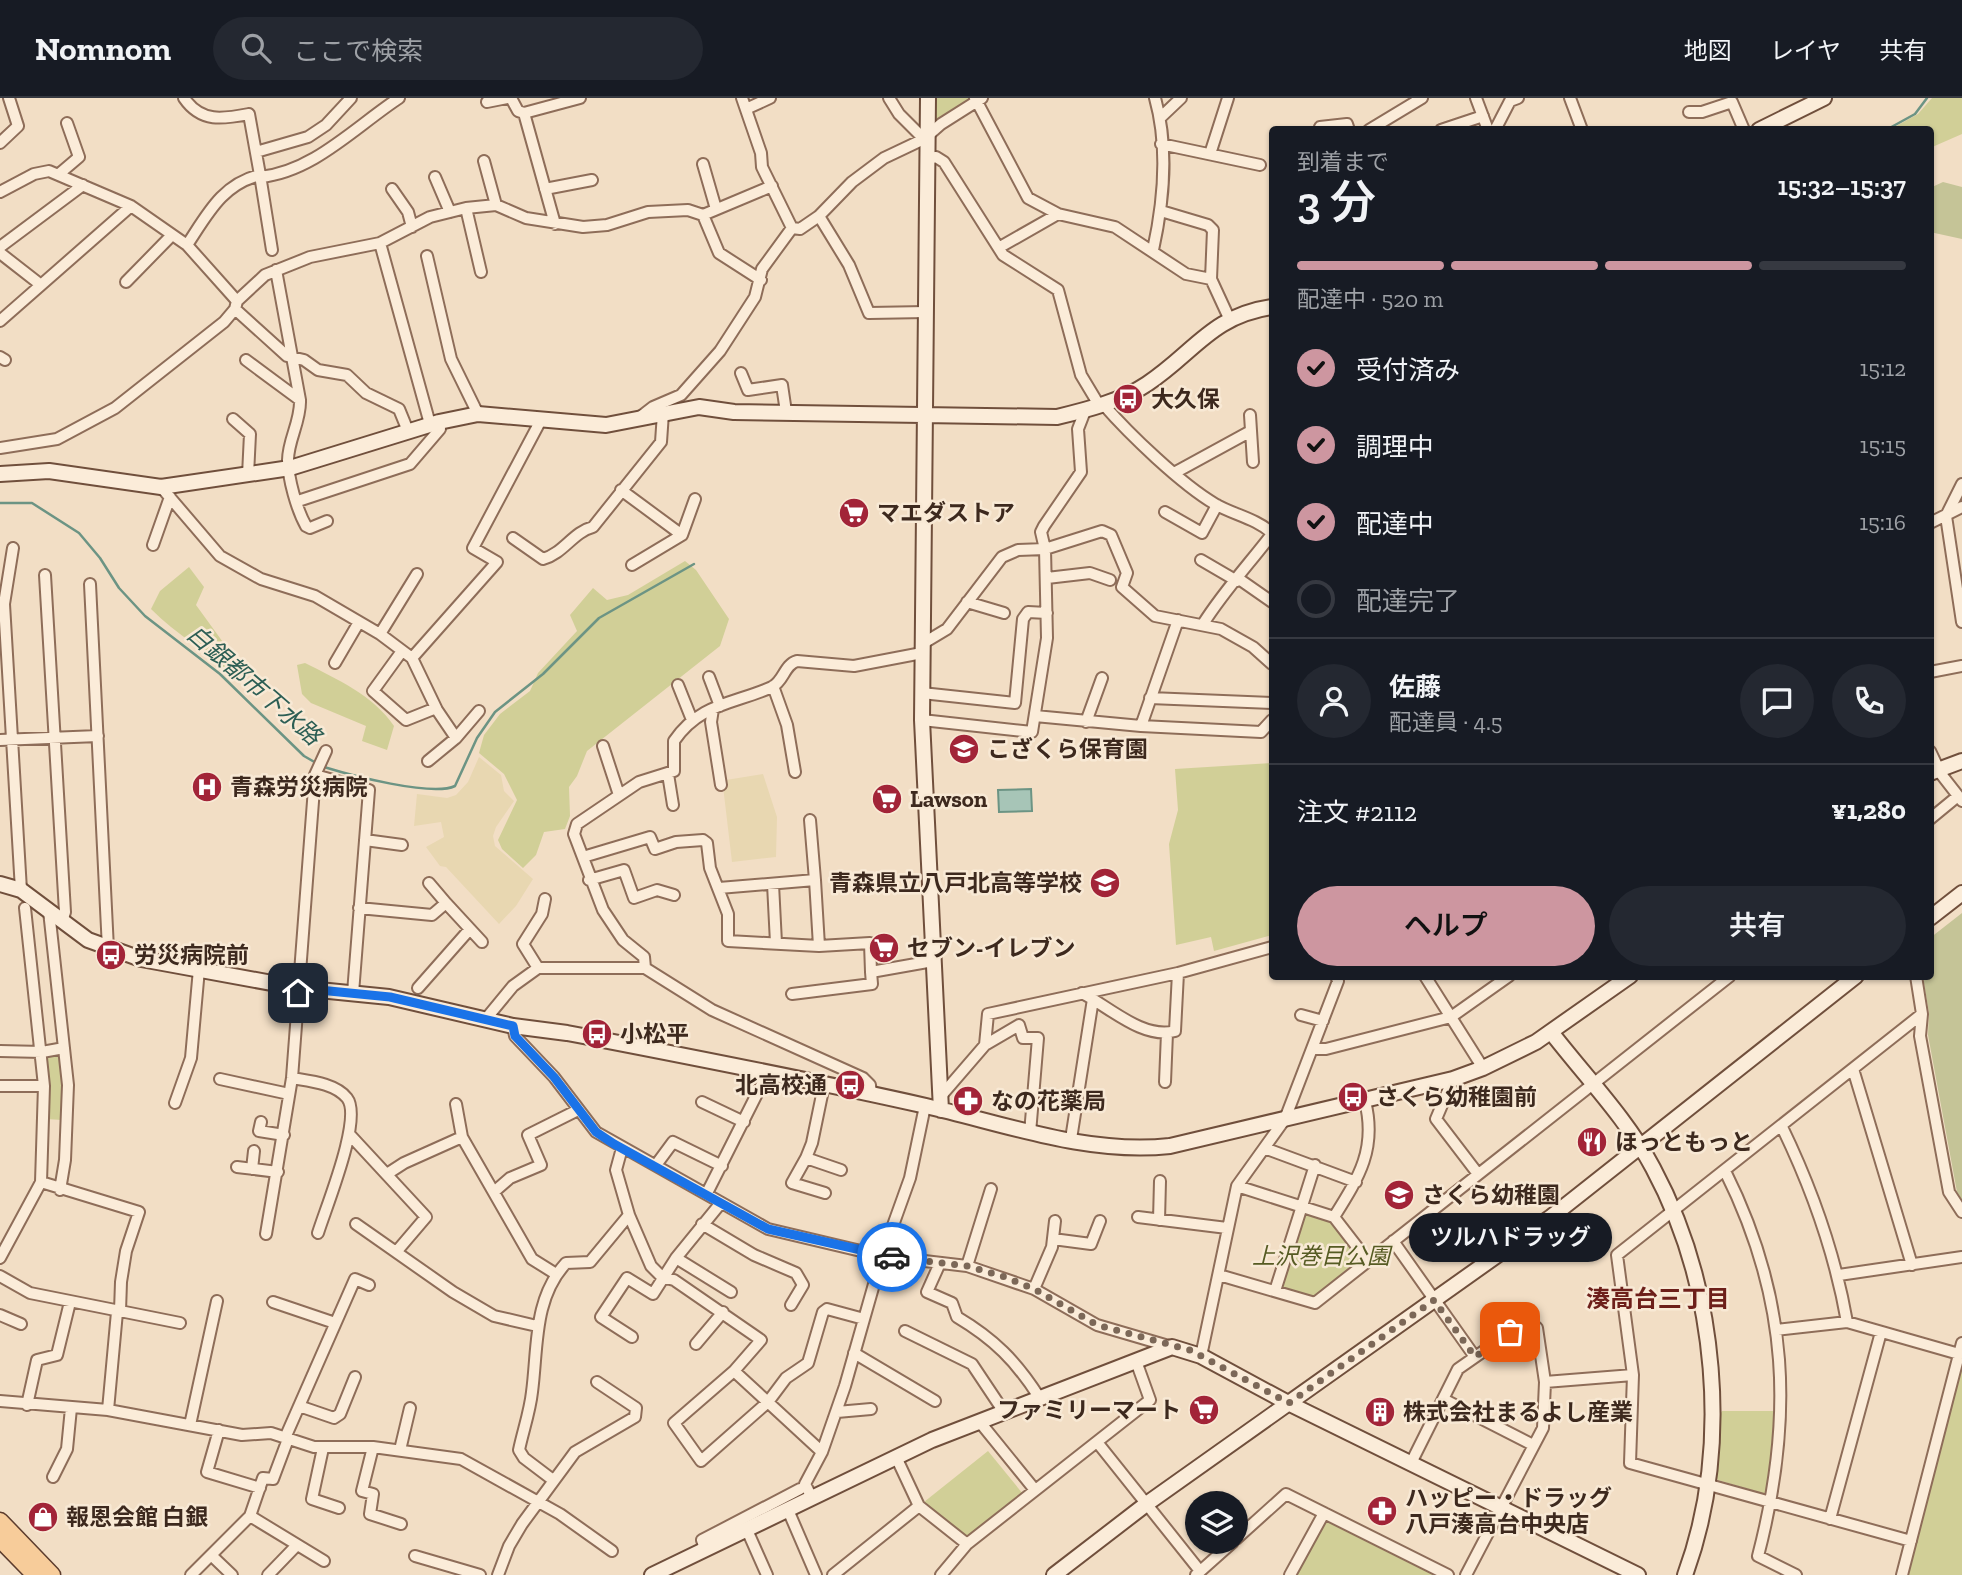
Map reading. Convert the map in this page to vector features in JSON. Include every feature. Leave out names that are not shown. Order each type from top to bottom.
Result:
[{"type":"main road","points":[[0,1521],[52,1575]]},
{"type":"main road","points":[[0,1539],[35,1575]]},
{"type":"street","points":[[0,143],[18,126],[9,98]]},
{"type":"street","points":[[184,98],[197,113],[208,118],[223,119],[249,114],[272,250]]},
{"type":"street","points":[[256,152],[307,137],[326,125],[351,98]]},
{"type":"street","points":[[187,245],[216,199],[247,178],[282,175],[296,169],[337,144],[399,98]]},
{"type":"street","points":[[487,102],[509,98],[518,111],[524,113],[580,98]]},
{"type":"street","points":[[770,98],[744,104],[761,153],[762,167],[792,228]]},
{"type":"street","points":[[889,98],[899,114],[926,137]]},
{"type":"street","points":[[928,98],[922,720],[941,1103]]},
{"type":"street","points":[[1153,250],[1165,175],[1161,117],[1155,98]]},
{"type":"street","points":[[1161,117],[1181,98]]},
{"type":"street","points":[[1210,154],[1228,98]]},
{"type":"street","points":[[1376,126],[1422,98]]},
{"type":"street","points":[[1497,126],[1510,101],[1518,98]]},
{"type":"street","points":[[1570,98],[1580,126]]},
{"type":"street","points":[[1767,126],[1824,98]]},
{"type":"street","points":[[792,228],[800,229],[820,216],[852,182],[884,158],[926,137],[978,99],[1028,198],[1058,214],[1115,227],[1136,244],[1153,250],[1186,274],[1211,279]]},
{"type":"street","points":[[1478,100],[1487,126]]},
{"type":"street","points":[[1689,112],[1702,112],[1716,102],[1729,102],[1734,104],[1742,126]]},
{"type":"street","points":[[524,113],[555,224]]},
{"type":"street","points":[[1453,126],[1483,116]]},
{"type":"street","points":[[59,174],[79,157],[67,123]]},
{"type":"street","points":[[1330,126],[1348,126]]},
{"type":"street","points":[[1161,144],[1260,165]]},
{"type":"street","points":[[928,159],[936,157],[944,162],[1003,255],[1058,290],[1081,375],[1101,404],[1217,505],[1242,514],[1269,531]]},
{"type":"street","points":[[484,161],[496,205]]},
{"type":"street","points":[[703,164],[716,209]]},
{"type":"street","points":[[0,192],[34,174],[49,171],[131,205],[187,245],[236,305],[291,358],[304,360],[318,370],[347,375],[366,393],[399,409],[408,431]]},
{"type":"street","points":[[435,177],[450,212]]},
{"type":"street","points":[[545,189],[592,180]]},
{"type":"street","points":[[0,247],[83,184]]},
{"type":"street","points":[[0,448],[57,439],[96,421],[155,378],[265,275],[310,257],[380,243],[412,227],[467,208],[496,205],[526,218],[555,224],[607,225],[648,212],[688,210],[703,215],[772,186]]},
{"type":"street","points":[[392,189],[408,212],[412,227]]},
{"type":"street","points":[[0,321],[131,205]]},
{"type":"street","points":[[467,208],[481,272]]},
{"type":"street","points":[[1161,211],[1208,225],[1213,230],[1211,279],[1229,318]]},
{"type":"street","points":[[1000,247],[1058,214]]},
{"type":"street","points":[[703,215],[719,253],[761,280]]},
{"type":"street","points":[[820,216],[849,265],[869,313],[926,312]]},
{"type":"street","points":[[640,418],[653,407],[681,395],[720,351],[755,297],[762,269],[792,228]]},
{"type":"street","points":[[126,282],[172,235]]},
{"type":"street","points":[[298,501],[410,464],[440,429],[435,423],[380,243]]},
{"type":"street","points":[[0,253],[41,285]]},
{"type":"street","points":[[427,256],[451,359],[478,414]]},
{"type":"street","points":[[276,270],[301,412],[288,461],[306,526],[310,528],[327,522]]},
{"type":"street","points":[[0,474],[49,471],[165,492],[290,468],[435,423],[478,414],[606,425],[699,407],[734,412],[1056,417],[1085,411],[1146,386],[1229,318],[1247,311],[1269,307]]},
{"type":"street","points":[[246,360],[300,400]]},
{"type":"street","points":[[741,373],[748,390],[782,385],[786,412]]},
{"type":"street","points":[[922,720],[1032,732],[1048,638],[1047,578],[1041,533],[1081,472],[1078,429],[1085,411]]},
{"type":"street","points":[[513,538],[538,556],[551,557],[583,529],[593,527],[660,442],[663,413]]},
{"type":"street","points":[[1250,415],[1253,462]]},
{"type":"street","points":[[412,658],[497,562],[472,548],[542,418]]},
{"type":"street","points":[[233,419],[250,434],[248,475]]},
{"type":"street","points":[[1176,472],[1251,431]]},
{"type":"street","points":[[1962,484],[1946,516],[1959,582],[1962,622]]},
{"type":"street","points":[[621,490],[682,535]]},
{"type":"street","points":[[153,545],[165,492]]},
{"type":"street","points":[[165,492],[220,556],[261,579],[315,596],[380,634],[412,658],[436,708],[456,738]]},
{"type":"street","points":[[632,565],[682,535],[695,499]]},
{"type":"street","points":[[1165,512],[1202,533],[1217,505]]},
{"type":"street","points":[[1934,521],[1962,507]]},
{"type":"street","points":[[645,968],[644,957],[623,940],[611,925],[589,880],[574,834],[577,824],[639,782],[674,771],[674,741],[692,720],[717,707],[773,686],[790,663],[797,661],[854,666],[922,648],[947,629],[1002,557],[1018,550],[1045,549],[1102,531],[1111,535],[1127,573],[1122,587],[1156,616],[1203,624],[1235,635],[1269,661]]},
{"type":"street","points":[[1203,624],[1218,600],[1238,580],[1269,537]]},
{"type":"street","points":[[13,548],[2,605],[21,890]]},
{"type":"street","points":[[1200,561],[1238,580],[1269,600]]},
{"type":"street","points":[[1047,578],[1090,573],[1110,580]]},
{"type":"street","points":[[380,634],[417,574]]},
{"type":"street","points":[[45,575],[65,912],[62,922]]},
{"type":"street","points":[[90,584],[108,949]]},
{"type":"street","points":[[967,602],[1004,613]]},
{"type":"street","points":[[922,692],[1015,703],[1023,620],[1028,612],[1047,613]]},
{"type":"street","points":[[1141,726],[1178,620]]},
{"type":"street","points":[[335,663],[359,622]]},
{"type":"street","points":[[402,650],[373,691],[406,720],[436,708]]},
{"type":"street","points":[[1934,671],[1962,666]]},
{"type":"street","points":[[709,677],[717,707],[711,722],[721,785]]},
{"type":"street","points":[[1086,722],[1102,678]]},
{"type":"street","points":[[678,685],[692,720]]},
{"type":"street","points":[[773,686],[787,725],[795,772]]},
{"type":"street","points":[[1150,698],[1269,703]]},
{"type":"street","points":[[428,761],[456,738],[479,711]]},
{"type":"street","points":[[1035,716],[1141,726],[1261,732],[1269,723]]},
{"type":"street","points":[[0,740],[98,736]]},
{"type":"street","points":[[603,746],[619,795]]},
{"type":"street","points":[[266,1234],[292,1078],[316,775],[326,751]]},
{"type":"street","points":[[1934,815],[1960,798],[1934,771],[1962,761]]},
{"type":"street","points":[[668,774],[673,806]]},
{"type":"street","points":[[316,775],[369,790],[353,993]]},
{"type":"street","points":[[810,820],[819,946]]},
{"type":"street","points":[[583,857],[650,837],[655,849],[676,842],[703,839],[728,914],[728,940],[819,946],[870,943],[872,984],[792,994]]},
{"type":"street","points":[[365,840],[402,845]]},
{"type":"street","points":[[589,880],[624,870],[634,898],[657,890],[674,895]]},
{"type":"street","points":[[719,888],[815,880]]},
{"type":"street","points":[[429,883],[482,942]]},
{"type":"street","points":[[0,884],[21,890],[88,940],[108,949],[199,970],[299,988],[390,997],[513,1026],[567,1033],[925,1105],[941,1103],[1030,1133],[1129,1149],[1151,1149],[1365,1101],[1483,1069],[1551,1032],[1619,980]]},
{"type":"street","points":[[773,884],[776,943]]},
{"type":"street","points":[[1934,915],[1962,893]]},
{"type":"street","points":[[538,968],[523,944],[542,914],[545,899]]},
{"type":"street","points":[[359,908],[432,915],[446,903]]},
{"type":"street","points":[[0,1258],[41,1182],[44,1086],[25,908]]},
{"type":"street","points":[[49,911],[68,1085],[65,1160],[60,1190]]},
{"type":"street","points":[[418,988],[470,929]]},
{"type":"street","points":[[985,1045],[988,1014],[1178,973],[1269,948]]},
{"type":"street","points":[[871,972],[933,961]]},
{"type":"street","points":[[485,1020],[513,986],[538,968],[645,968],[712,1010],[863,1078],[870,1085],[872,1094]]},
{"type":"street","points":[[175,1103],[191,1058],[199,970]]},
{"type":"street","points":[[1082,993],[1123,1021],[1167,1033],[1175,1031],[1178,973]]},
{"type":"street","points":[[1201,1356],[1237,1186],[1267,1149],[1284,1119],[1340,980]]},
{"type":"street","points":[[1428,980],[1483,1069]]},
{"type":"street","points":[[1312,1049],[1325,1049],[1451,1017],[1504,980]]},
{"type":"street","points":[[1219,1275],[1315,1303],[1725,980]]},
{"type":"street","points":[[1054,1575],[1145,1505],[1551,1217],[1851,980]]},
{"type":"street","points":[[1917,980],[1922,1014],[1920,1036],[1949,1192],[1962,1212]]},
{"type":"street","points":[[1071,1139],[1093,999]]},
{"type":"street","points":[[1911,1541],[1630,1463],[1633,1375],[1617,1255],[1922,1014]]},
{"type":"street","points":[[1301,1016],[1323,1021]]},
{"type":"street","points":[[941,1103],[985,1045],[1019,1025],[1023,1038],[1038,1038],[1030,1133]]},
{"type":"street","points":[[513,1026],[515,1036],[554,1077],[596,1132],[768,1229],[882,1256],[967,1266],[1034,1289],[1097,1325],[1201,1356],[1289,1403],[1638,1575]]},
{"type":"street","points":[[1551,1032],[1640,1146],[1673,1212],[1695,1277],[1709,1359],[1712,1409],[1707,1485],[1685,1575]]},
{"type":"street","points":[[1165,1082],[1167,1033]]},
{"type":"street","points":[[0,1051],[42,1052],[64,1048]]},
{"type":"street","points":[[1853,1069],[1912,1265]]},
{"type":"street","points":[[707,1193],[767,1074]]},
{"type":"street","points":[[292,1078],[333,1088],[348,1099],[352,1109],[350,1135],[318,1233]]},
{"type":"street","points":[[220,1079],[289,1094]]},
{"type":"street","points":[[1453,1079],[1436,1119],[1478,1174]]},
{"type":"street","points":[[824,1085],[813,1143],[792,1183],[825,1194]]},
{"type":"street","points":[[0,1086],[44,1086]]},
{"type":"street","points":[[1334,1217],[1363,1171],[1370,1120],[1365,1101]]},
{"type":"street","points":[[702,1102],[744,1122]]},
{"type":"street","points":[[456,1104],[462,1137],[532,1259],[556,1274]]},
{"type":"street","points":[[812,1498],[805,1484],[822,1452],[837,1412],[882,1256],[910,1178],[925,1105]]},
{"type":"street","points":[[495,1191],[510,1178],[541,1165],[528,1135],[578,1110]]},
{"type":"street","points":[[261,1122],[259,1131],[284,1135]]},
{"type":"street","points":[[1782,1126],[1819,1214],[1839,1275],[1847,1322]]},
{"type":"street","points":[[350,1135],[426,1217],[397,1251]]},
{"type":"street","points":[[387,1174],[404,1163],[462,1137]]},
{"type":"street","points":[[656,1165],[673,1142],[722,1166]]},
{"type":"street","points":[[621,1148],[616,1170],[629,1215],[651,1266],[662,1277],[674,1280],[761,1340],[734,1371],[674,1423],[701,1461],[768,1402],[786,1378],[808,1363],[823,1312],[827,1310],[863,1319]]},
{"type":"street","points":[[1267,1149],[1356,1182]]},
{"type":"street","points":[[252,1169],[254,1151]]},
{"type":"street","points":[[806,1158],[841,1170]]},
{"type":"street","points":[[1275,1291],[1315,1165]]},
{"type":"street","points":[[237,1167],[278,1172]]},
{"type":"street","points":[[1725,1171],[1746,1212],[1771,1294],[1783,1408],[1772,1503],[1758,1556],[1796,1575]]},
{"type":"street","points":[[1159,1220],[1160,1181]]},
{"type":"street","points":[[41,1182],[139,1212],[126,1251],[121,1282],[108,1410]]},
{"type":"street","points":[[1237,1186],[1334,1217],[1368,1261]]},
{"type":"street","points":[[967,1266],[991,1189]]},
{"type":"street","points":[[632,1337],[601,1317],[627,1278],[653,1293],[676,1258],[720,1204]]},
{"type":"street","points":[[552,1480],[524,1458],[519,1450],[532,1392],[537,1326],[556,1274],[566,1263],[583,1264],[598,1256],[629,1215]]},
{"type":"street","points":[[1138,1217],[1227,1228]]},
{"type":"street","points":[[1034,1289],[1053,1239],[1055,1221]]},
{"type":"street","points":[[1053,1239],[1091,1244],[1100,1222]]},
{"type":"street","points":[[356,1224],[453,1292],[494,1316],[537,1326]]},
{"type":"street","points":[[702,1224],[754,1255],[796,1273],[803,1285],[791,1305]]},
{"type":"street","points":[[1393,1241],[1475,1357]]},
{"type":"street","points":[[1839,1275],[1962,1257]]},
{"type":"street","points":[[676,1258],[731,1292]]},
{"type":"street","points":[[940,1263],[927,1292],[952,1303],[957,1317],[985,1334],[1016,1361],[1039,1397]]},
{"type":"street","points":[[0,1276],[30,1293],[180,1323]]},
{"type":"street","points":[[191,1575],[250,1516],[263,1478],[273,1479],[299,1406],[355,1279],[369,1285]]},
{"type":"street","points":[[190,1425],[217,1300]]},
{"type":"street","points":[[27,1405],[37,1360],[57,1355],[70,1302]]},
{"type":"street","points":[[273,1302],[335,1323]]},
{"type":"street","points":[[696,1344],[723,1312]]},
{"type":"street","points":[[0,1315],[21,1324]]},
{"type":"street","points":[[1411,1462],[1458,1369],[1528,1320],[1537,1328],[1545,1382],[1543,1428],[1466,1575]]},
{"type":"street","points":[[1776,1331],[1847,1322],[1881,1332],[1961,1348],[1902,1575]]},
{"type":"street","points":[[905,1331],[972,1364],[1004,1412]]},
{"type":"street","points":[[1830,1519],[1881,1332]]},
{"type":"street","points":[[652,1575],[979,1421],[1172,1347]]},
{"type":"street","points":[[854,1353],[935,1401]]},
{"type":"street","points":[[941,1575],[967,1544],[1150,1399],[1136,1361]]},
{"type":"street","points":[[734,1371],[822,1452]]},
{"type":"street","points":[[1545,1382],[1633,1375]]},
{"type":"street","points":[[299,1406],[334,1418],[340,1414],[355,1377]]},
{"type":"street","points":[[498,1575],[509,1546],[552,1480],[575,1452],[635,1417],[636,1408],[597,1382]]},
{"type":"street","points":[[1443,1399],[1533,1445]]},
{"type":"street","points":[[0,1401],[108,1410],[242,1435],[271,1433],[323,1448],[373,1447],[461,1459],[540,1502],[612,1550]]},
{"type":"street","points":[[53,1477],[67,1449],[71,1408]]},
{"type":"street","points":[[400,1450],[410,1408]]},
{"type":"street","points":[[837,1412],[871,1409]]},
{"type":"street","points":[[979,1421],[1035,1490]]},
{"type":"street","points":[[219,1430],[207,1472],[260,1488]]},
{"type":"street","points":[[1097,1442],[1198,1573],[1219,1554]]},
{"type":"street","points":[[373,1447],[362,1491],[373,1494],[370,1514],[401,1524]]},
{"type":"street","points":[[323,1448],[312,1499],[339,1508]]},
{"type":"street","points":[[897,1459],[919,1506],[967,1544]]},
{"type":"street","points":[[705,1549],[702,1540],[800,1489]]},
{"type":"street","points":[[1248,1528],[1286,1494],[1448,1575]]},
{"type":"street","points":[[833,1575],[919,1506]]},
{"type":"street","points":[[788,1510],[816,1575]]},
{"type":"street","points":[[1290,1575],[1324,1513]]},
{"type":"street","points":[[250,1516],[324,1561]]},
{"type":"street","points":[[747,1530],[767,1575]]},
{"type":"street","points":[[268,1575],[297,1545]]},
{"type":"street","points":[[211,1555],[232,1575]]},
{"type":"street","points":[[415,1556],[480,1575]]},
{"type":"shaded area","points":[[479,757],[501,775],[504,791],[514,801],[496,827],[493,836],[495,846],[533,879],[516,906],[499,924],[446,867],[440,866],[426,847],[444,837],[441,822],[414,826],[417,794],[447,798],[456,795],[468,782]]},
{"type":"shaded area","points":[[763,774],[777,817],[776,857],[732,862],[723,786],[726,780]]},
{"type":"shaded area","points":[[1031,789],[1032,811],[999,812],[998,790]]},
{"type":"green space","points":[[936,98],[971,98],[936,119]]},
{"type":"green space","points":[[1932,98],[1962,98],[1962,134],[1934,146],[1934,126],[1896,126],[1918,114]]},
{"type":"green space","points":[[1943,182],[1962,187],[1962,239],[1934,233],[1934,186]]},
{"type":"green space","points":[[685,561],[696,570],[729,619],[720,646],[587,751],[577,776],[569,787],[570,816],[565,829],[544,832],[536,855],[523,868],[502,849],[498,840],[517,800],[504,774],[479,753],[484,735],[500,714],[530,691],[538,673],[577,631],[570,615],[593,588],[607,600],[628,595]]},
{"type":"green space","points":[[189,567],[204,587],[196,605],[225,645],[223,658],[234,677],[151,609],[160,591]]},
{"type":"green space","points":[[305,663],[354,689],[386,715],[394,726],[387,750],[362,741],[366,726],[311,703],[302,694],[297,665]]},
{"type":"green space","points":[[1269,763],[1269,936],[1214,951],[1211,937],[1176,945],[1169,844],[1178,810],[1175,769]]},
{"type":"green space","points":[[1962,913],[1962,1200],[1957,1192],[1928,1035],[1929,1013],[1924,980],[1934,980],[1934,935]]},
{"type":"green space","points":[[58,1054],[63,1082],[62,1120],[46,1119],[46,1060],[48,1055]]},
{"type":"green space","name":"上沢巻目公園","points":[[1301,1207],[1334,1217],[1368,1261],[1315,1303],[1275,1291]]},
{"type":"green space","points":[[1962,1343],[1962,1575],[1902,1575]]},
{"type":"green space","points":[[1722,1411],[1777,1411],[1769,1491],[1765,1494],[1718,1480],[1715,1475],[1719,1415]]},
{"type":"green space","points":[[988,1451],[1023,1494],[969,1538],[924,1502]]},
{"type":"green space","points":[[1328,1518],[1440,1575],[1295,1575]]},
{"type":"waterway","name":"白銀都市下水路","points":[[1893,126],[1915,114],[1927,98]]},
{"type":"waterway","name":"白銀都市下水路","points":[[0,503],[32,503],[79,533],[100,558],[119,588],[145,616],[220,674],[304,756],[318,764]]},
{"type":"waterway","name":"白銀都市下水路","points":[[324,767],[410,787],[444,789],[455,786],[477,738],[495,712],[543,674],[599,618],[694,564]]},
{"type":"way so far","points":[[892,1257],[967,1266],[1002,1276],[1034,1289],[1097,1325],[1190,1350],[1289,1403],[1434,1300],[1475,1357],[1510,1332]]},
{"type":"place","name":"大久保","points":[[1128,399]]},
{"type":"place","name":"マエダストア","points":[[854,513]]},
{"type":"place","name":"こざくら保育園","points":[[964,749]]},
{"type":"place","name":"青森労災病院","points":[[207,787]]},
{"type":"place","name":"Lawson","points":[[887,799]]},
{"type":"place","name":"青森県立八戸北高等学校","points":[[1105,883]]},
{"type":"place","name":"セブン-イレブン","points":[[884,948]]},
{"type":"place","name":"労災病院前","points":[[111,955]]},
{"type":"place","name":"小松平","points":[[597,1034]]},
{"type":"place","name":"北高校通","points":[[850,1085]]},
{"type":"place","name":"さくら幼稚園前","points":[[1353,1097]]},
{"type":"place","name":"なの花薬局","points":[[968,1101]]},
{"type":"place","name":"ほっともっと","points":[[1592,1142]]},
{"type":"place","name":"さくら幼稚園","points":[[1399,1195]]},
{"type":"place","name":"ツルハドラッグ","points":[[1510,1332]]},
{"type":"place","name":"ファミリーマート","points":[[1204,1410]]},
{"type":"place","name":"株式会社まるよし産業","points":[[1380,1412]]},
{"type":"place","name":"ハッピー・ドラッグ 八戸湊高台中央店","points":[[1382,1511]]},
{"type":"place","name":"報恩会館 白銀","points":[[43,1517]]},
{"type":"district","name":"湊高台三丁目","points":[[1658,1299]]},
{"type":"route","points":[[298,993],[299,988],[390,997],[513,1026],[515,1036],[554,1077],[596,1132],[614,1144],[768,1229],[892,1257]]}]
